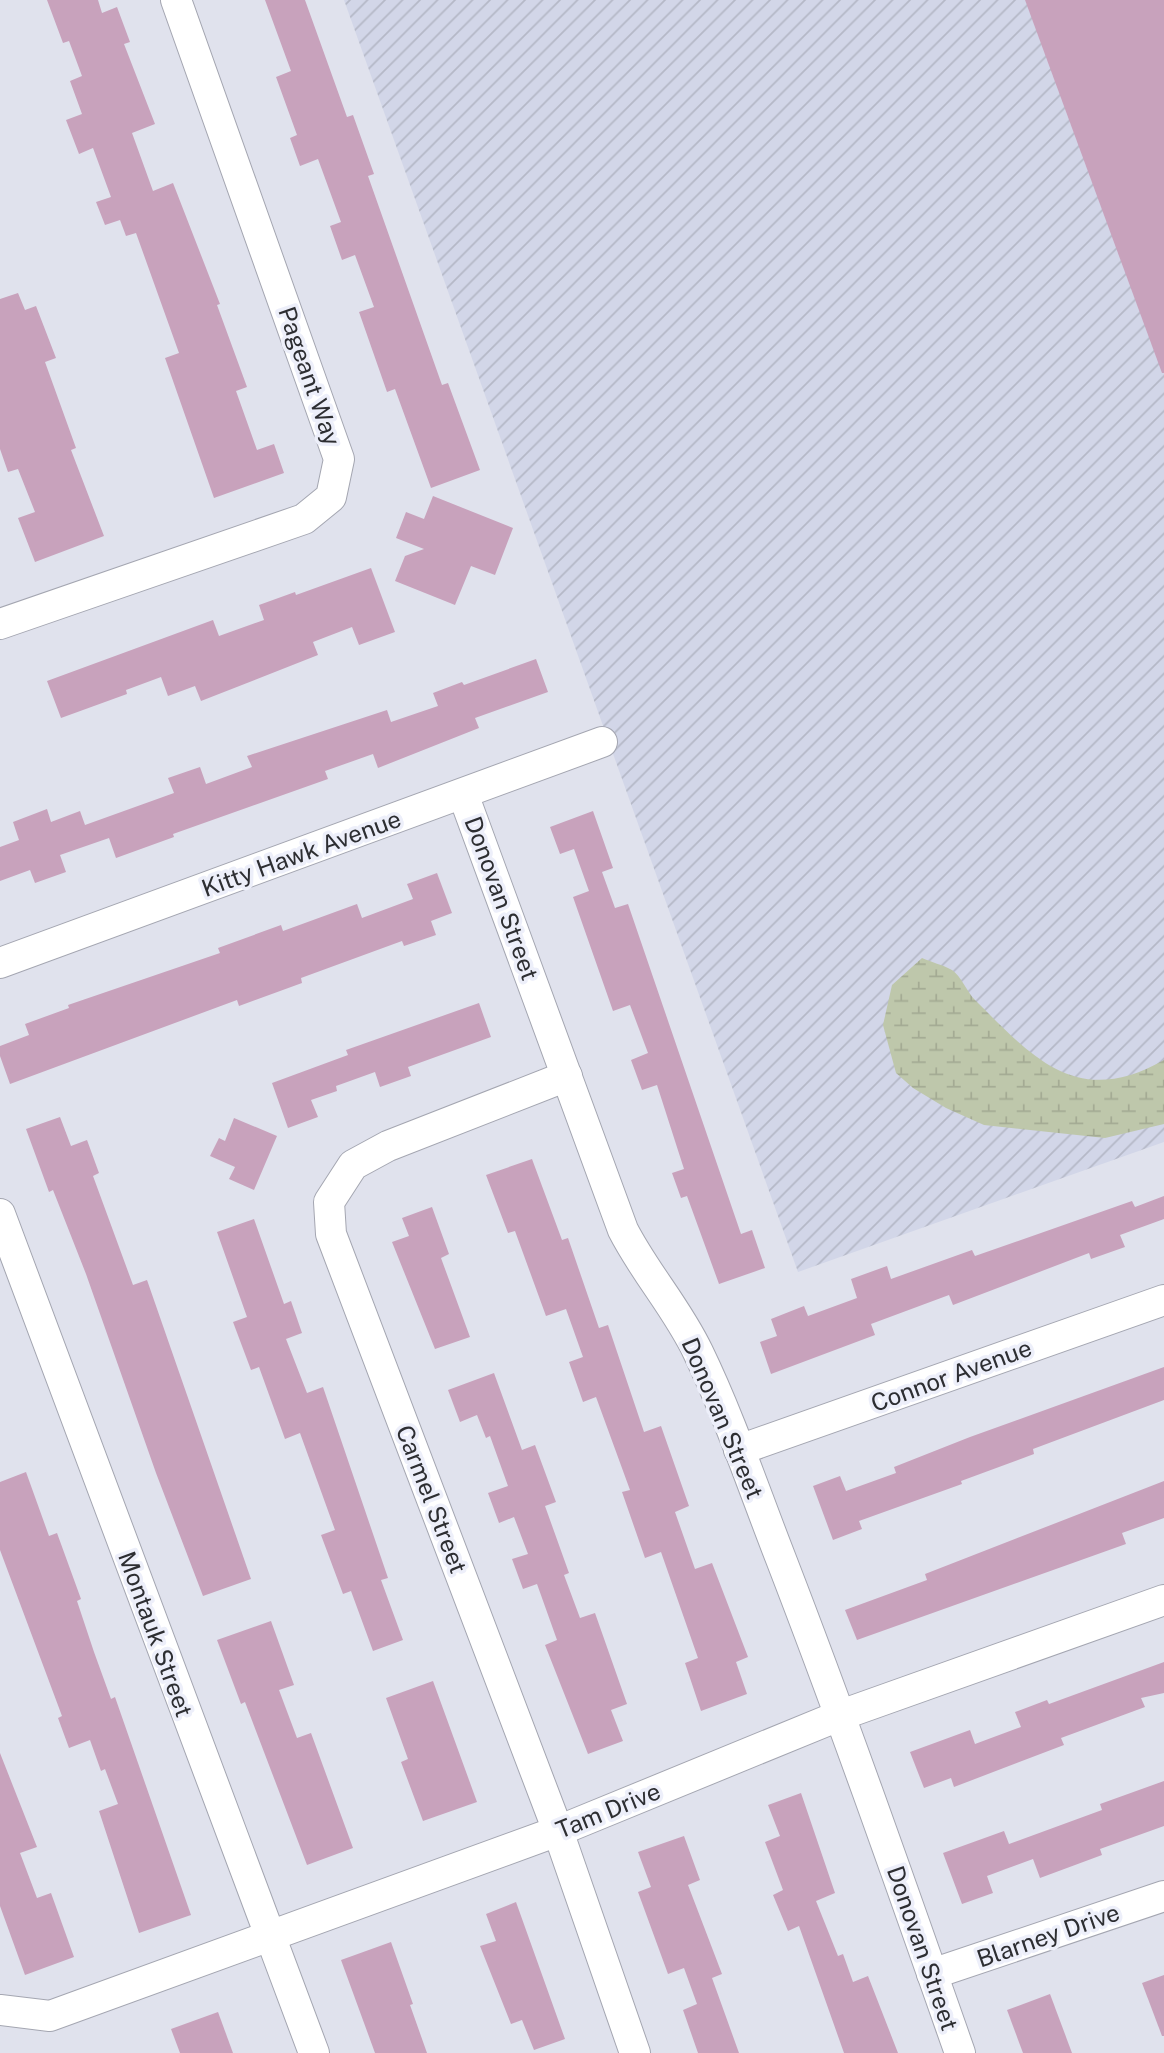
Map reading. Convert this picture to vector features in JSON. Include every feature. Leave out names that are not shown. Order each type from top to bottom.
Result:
[{"type":"street","name":"Pageant Way","points":[[0,624],[304,519],[331,497],[339,459],[177,0]]},
{"type":"street","name":"Kitty Hawk Avenue","points":[[0,963],[602,743]]},
{"type":"street","name":"Donovan Street","points":[[463,794],[623,1230],[638,1259],[679,1315],[699,1354],[739,1451],[841,1715],[960,2053]]},
{"type":"street","name":"Carmel Street","points":[[567,1076],[388,1146],[354,1165],[329,1202],[331,1234],[558,1831],[635,2053]]},
{"type":"street","name":"Montauk Street","points":[[0,1214],[314,2053]]},
{"type":"street","name":"Connor Avenue","points":[[739,1451],[1164,1300]]},
{"type":"street","name":"Tam Drive","points":[[0,2010],[50,2016],[558,1831],[841,1715],[1164,1600]]},
{"type":"street","name":"Blarney Drive","points":[[932,1974],[1164,1896]]},
{"type":"shaded area","points":[[344,0],[1164,0],[1164,1142],[798,1272]]},
{"type":"green space","points":[[922,958],[952,970],[975,1000],[1017,1041],[1059,1070],[1082,1078],[1106,1080],[1134,1074],[1164,1060],[1164,1124],[1105,1138],[984,1125],[946,1108],[913,1088],[896,1073],[883,1025],[892,985]]},
{"type":"building","points":[[47,0],[98,0],[102,13],[117,7],[130,42],[124,44],[155,124],[132,133],[153,191],[173,183],[220,304],[217,305],[247,387],[236,391],[257,450],[274,444],[284,473],[214,498],[165,358],[179,353],[136,233],[126,236],[120,220],[105,225],[96,202],[111,197],[93,148],[79,154],[66,120],[82,114],[70,81],[82,76],[69,41],[63,43]]},
{"type":"building","points":[[265,0],[305,0],[347,117],[353,115],[374,174],[368,176],[442,385],[448,383],[480,470],[431,488],[395,389],[387,392],[359,312],[374,307],[355,255],[342,260],[330,226],[341,222],[318,159],[300,166],[290,138],[297,135],[276,77],[291,71]]},
{"type":"building","points":[[1025,0],[1164,0],[1164,373],[1162,373]]},
{"type":"building","points":[[18,293],[25,310],[36,306],[56,358],[45,362],[76,448],[71,450],[104,536],[35,562],[18,518],[35,512],[18,469],[8,472],[0,449],[0,299]]},
{"type":"building","points":[[433,496],[513,528],[495,575],[471,566],[455,605],[395,581],[405,556],[424,549],[396,538],[406,512],[424,519]]},
{"type":"building","points":[[371,568],[395,632],[359,645],[352,627],[313,642],[318,655],[201,701],[195,686],[168,696],[161,677],[126,690],[127,694],[61,718],[47,681],[213,620],[219,636],[264,620],[259,605],[295,592],[296,595]]},
{"type":"building","points":[[536,659],[548,692],[475,718],[479,728],[378,768],[373,754],[325,771],[328,779],[173,834],[174,837],[116,858],[109,838],[60,855],[66,872],[35,883],[30,870],[0,881],[0,847],[19,840],[13,822],[47,809],[51,822],[80,811],[85,825],[174,793],[168,778],[200,767],[206,784],[252,767],[247,756],[387,710],[391,722],[438,706],[433,693],[462,682],[464,685]]},
{"type":"building","points":[[593,811],[613,868],[602,872],[615,908],[628,904],[741,1234],[752,1230],[765,1268],[719,1284],[687,1196],[681,1198],[672,1173],[684,1169],[657,1085],[642,1090],[631,1060],[648,1053],[630,1005],[613,1011],[573,897],[589,891],[574,849],[560,854],[550,827]]},
{"type":"building","points":[[437,873],[452,913],[431,921],[436,935],[404,946],[402,941],[301,978],[302,983],[239,1006],[237,1000],[10,1084],[0,1056],[0,1046],[29,1035],[25,1024],[69,1008],[68,1005],[220,953],[218,948],[281,925],[283,931],[357,904],[362,918],[413,899],[407,884]]},
{"type":"building","points":[[479,1003],[491,1037],[408,1067],[411,1076],[380,1087],[375,1072],[336,1086],[337,1091],[311,1100],[318,1117],[288,1128],[272,1083],[348,1055],[346,1050]]},
{"type":"building","points":[[60,1117],[71,1146],[87,1140],[99,1173],[93,1176],[133,1285],[147,1280],[251,1579],[203,1596],[156,1473],[86,1274],[53,1190],[49,1192],[26,1129]]},
{"type":"building","points":[[234,1118],[277,1136],[254,1190],[229,1179],[235,1167],[210,1156],[219,1138],[225,1141]]},
{"type":"building","points":[[532,1159],[562,1240],[568,1238],[599,1328],[608,1325],[644,1432],[661,1426],[689,1506],[675,1512],[695,1569],[712,1563],[748,1657],[736,1662],[747,1694],[701,1711],[685,1663],[698,1658],[661,1552],[645,1558],[622,1492],[630,1490],[596,1397],[583,1402],[569,1362],[583,1357],[566,1309],[546,1316],[515,1231],[508,1233],[486,1175]]},
{"type":"building","points":[[1164,1196],[1164,1219],[1120,1235],[1125,1247],[1091,1259],[1089,1253],[953,1305],[949,1295],[871,1324],[875,1335],[771,1374],[760,1342],[777,1336],[771,1319],[804,1306],[808,1316],[857,1298],[851,1279],[887,1266],[891,1279],[972,1250],[975,1256],[1132,1201],[1135,1207]]},
{"type":"building","points":[[432,1207],[449,1254],[441,1258],[470,1337],[435,1349],[392,1242],[409,1236],[402,1218]]},
{"type":"building","points":[[254,1219],[284,1304],[291,1301],[302,1333],[286,1339],[307,1393],[323,1387],[388,1578],[381,1580],[403,1640],[373,1651],[351,1591],[343,1594],[321,1535],[335,1530],[300,1433],[285,1439],[259,1367],[251,1370],[233,1322],[247,1317],[217,1232]]},
{"type":"building","points":[[1164,1367],[1164,1400],[1033,1449],[1034,1454],[961,1481],[962,1484],[859,1521],[862,1529],[833,1540],[813,1486],[840,1476],[846,1491],[896,1473],[894,1467],[970,1437]]},
{"type":"building","points":[[494,1373],[522,1450],[535,1445],[556,1502],[545,1506],[569,1573],[564,1575],[580,1618],[595,1613],[627,1704],[611,1710],[623,1741],[588,1754],[545,1645],[557,1640],[537,1584],[523,1589],[512,1559],[528,1554],[514,1517],[499,1523],[488,1493],[508,1486],[490,1436],[486,1438],[477,1415],[460,1422],[448,1390]]},
{"type":"building","points":[[26,1472],[49,1536],[57,1533],[81,1599],[77,1601],[94,1652],[111,1699],[115,1697],[191,1915],[139,1933],[99,1811],[118,1804],[105,1769],[101,1771],[90,1740],[69,1748],[58,1718],[62,1716],[0,1550],[0,1482]]},
{"type":"building","points":[[1164,1481],[1164,1518],[1122,1533],[1126,1544],[857,1640],[845,1610],[927,1580],[925,1574]]},
{"type":"building","points":[[271,1621],[294,1685],[279,1690],[297,1738],[311,1733],[353,1848],[307,1865],[245,1702],[241,1704],[217,1640]]},
{"type":"building","points":[[1164,1662],[1164,1693],[1141,1698],[1145,1707],[1061,1738],[1064,1745],[954,1787],[951,1778],[924,1788],[910,1752],[970,1730],[975,1744],[1021,1727],[1015,1712],[1047,1700],[1049,1704]]},
{"type":"building","points":[[433,1681],[477,1802],[423,1821],[401,1762],[408,1759],[386,1698]]},
{"type":"building","points":[[0,1753],[37,1847],[20,1853],[37,1898],[51,1893],[74,1957],[25,1975],[0,1906]]},
{"type":"building","points":[[1164,1781],[1164,1826],[1100,1849],[1102,1855],[1040,1878],[1033,1859],[987,1876],[993,1893],[962,1904],[943,1853],[1004,1831],[1009,1844],[1102,1810],[1100,1804]]},
{"type":"building","points":[[801,1793],[835,1893],[816,1901],[838,1956],[843,1954],[853,1982],[868,1976],[898,2053],[844,2053],[799,1926],[788,1931],[773,1895],[783,1890],[765,1842],[780,1836],[768,1805]]},
{"type":"building","points":[[684,1836],[700,1880],[688,1885],[722,1974],[712,1978],[739,2053],[698,2053],[683,2010],[697,2004],[684,1968],[668,1974],[638,1892],[651,1887],[638,1852]]},
{"type":"building","points":[[516,1902],[565,2039],[534,2050],[522,2020],[511,2024],[480,1946],[496,1941],[486,1914]]},
{"type":"building","points":[[391,1942],[427,2053],[375,2053],[341,1960]]},
{"type":"building","points":[[1164,1975],[1164,2036],[1162,2036],[1142,1983]]},
{"type":"building","points":[[1050,1994],[1072,2053],[1023,2053],[1007,2010]]},
{"type":"building","points":[[218,2012],[233,2053],[180,2053],[171,2029]]}]
